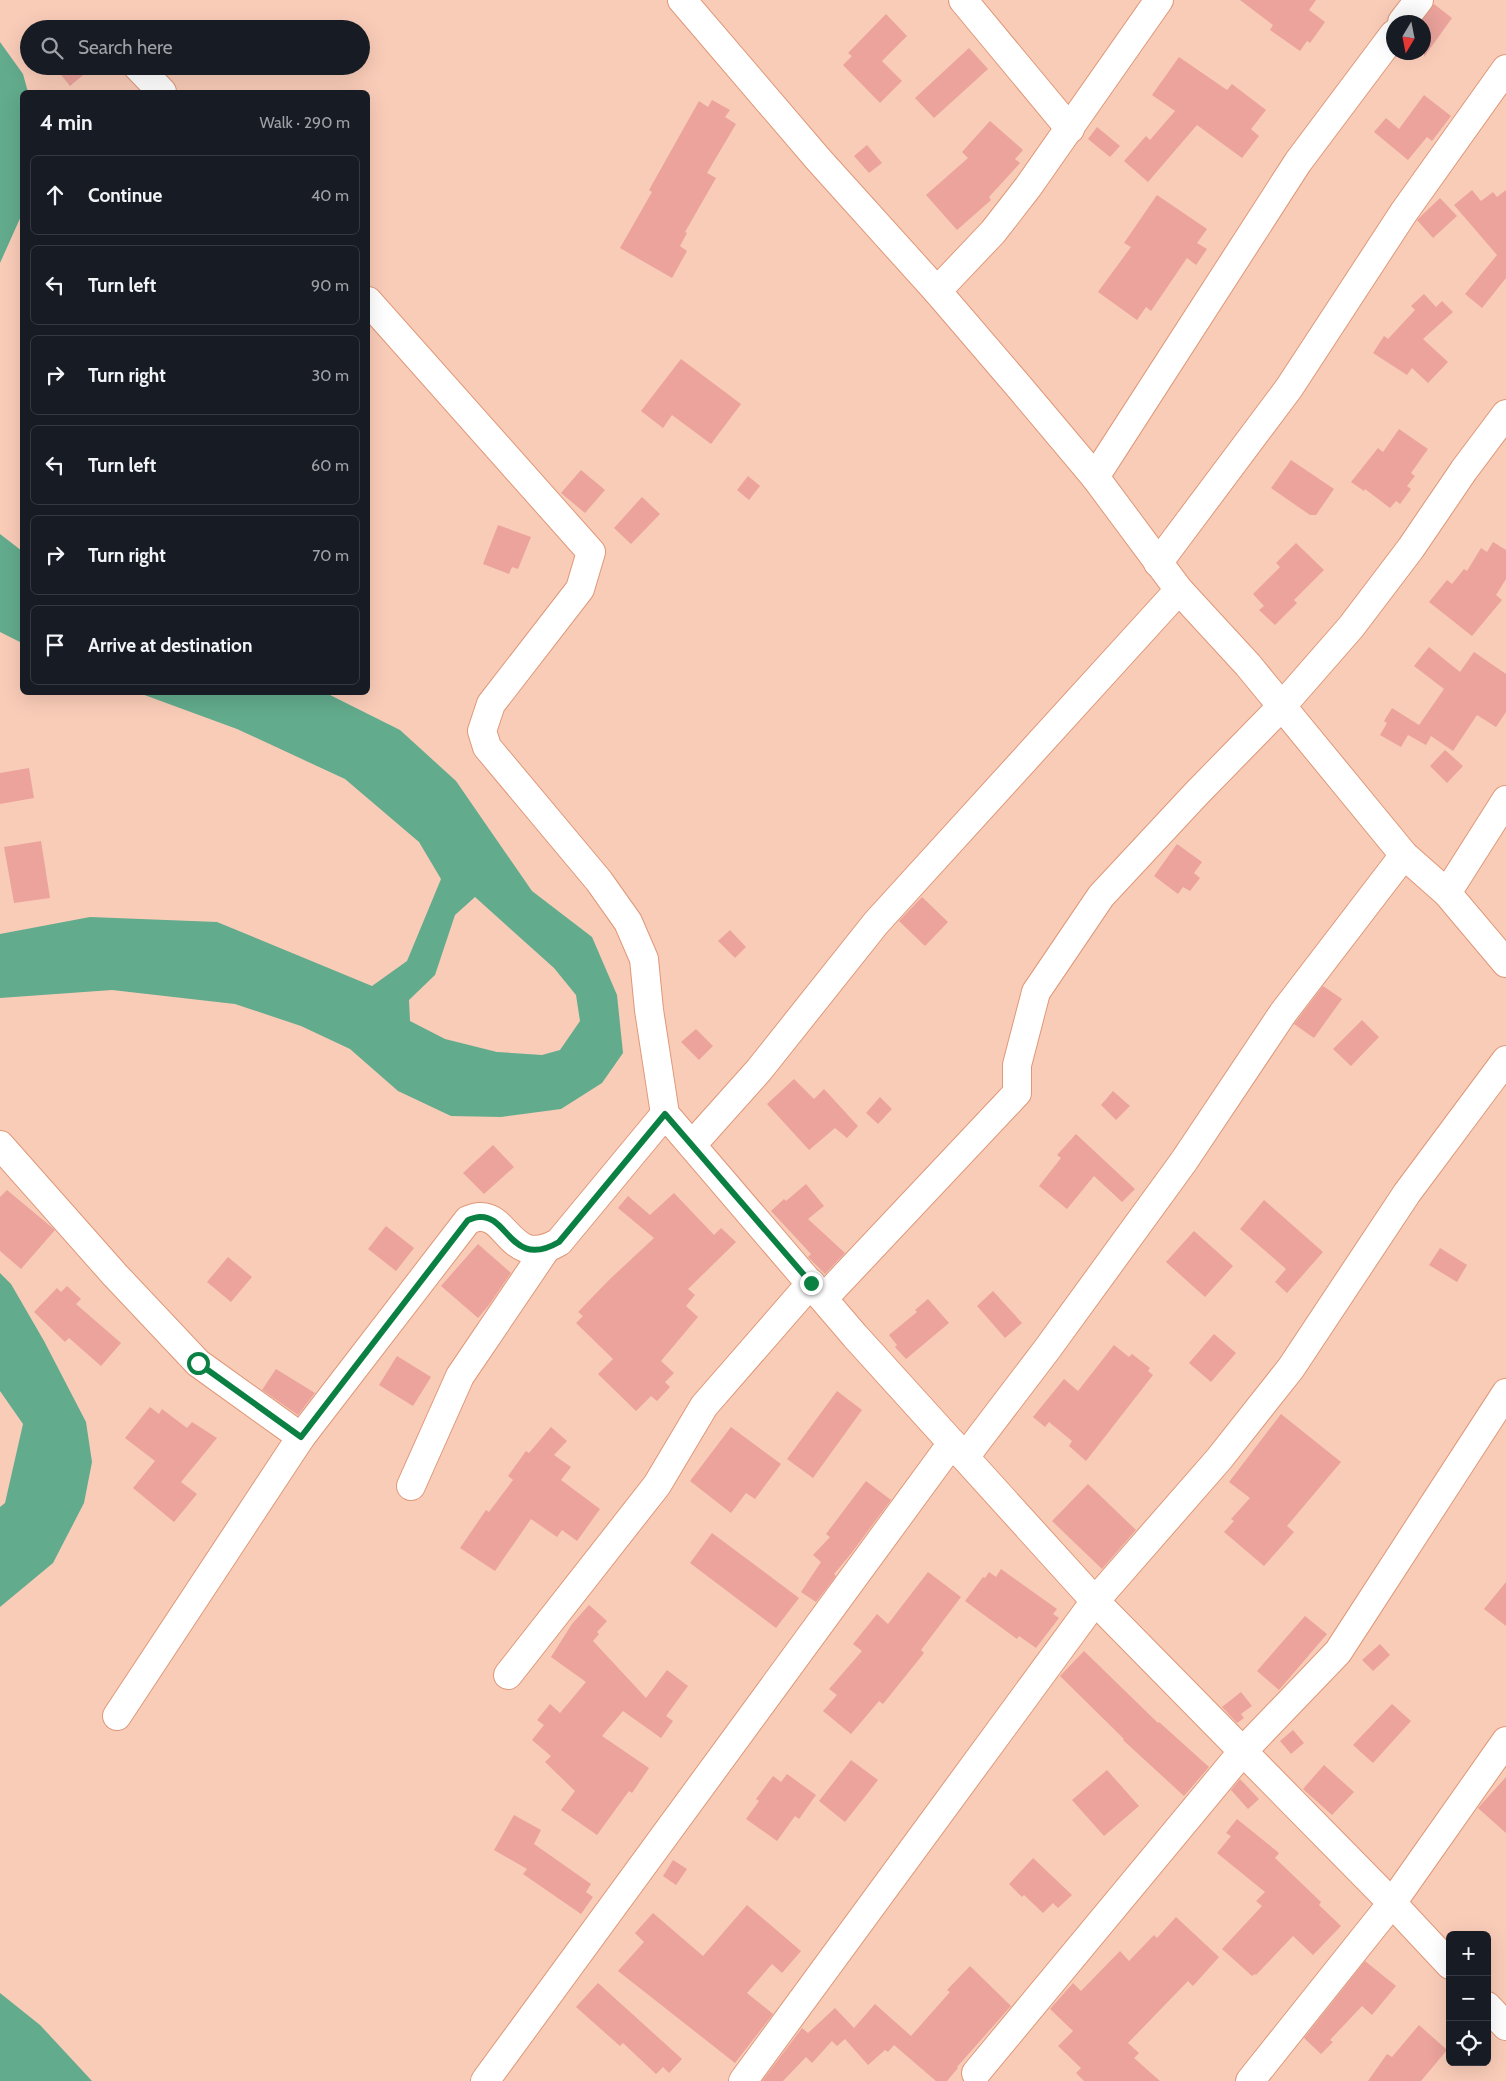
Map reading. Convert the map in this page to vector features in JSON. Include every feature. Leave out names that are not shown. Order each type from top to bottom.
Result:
[{"type":"street","points":[[682,0],[818,159],[936,290],[1095,477],[1178,590],[1248,665],[1404,855],[1447,893],[1506,962]]},
{"type":"street","points":[[963,0],[1070,129]]},
{"type":"street","points":[[936,290],[993,232],[1028,187],[1159,0]]},
{"type":"street","points":[[1407,15],[1419,0]]},
{"type":"street","points":[[1095,477],[1298,162],[1386,45]]},
{"type":"street","points":[[1158,563],[1289,388],[1404,212],[1506,69]]},
{"type":"street","points":[[146,75],[160,90]]},
{"type":"street","points":[[370,303],[591,552],[580,589],[491,704],[482,731],[487,747],[599,880],[628,922],[644,959],[649,1010],[665,1114],[855,1336],[1095,1600],[1392,1903],[1446,1961]]},
{"type":"street","points":[[508,1675],[657,1485],[704,1406],[817,1290],[1017,1093],[1017,1065],[1036,992],[1101,896],[1197,793],[1282,706],[1351,627],[1411,548],[1464,470],[1506,414]]},
{"type":"street","points":[[692,1145],[759,1070],[876,923],[1178,590]]},
{"type":"street","points":[[1447,893],[1506,800]]},
{"type":"street","points":[[485,2081],[958,1450],[1048,1348],[1184,1162],[1283,1013],[1404,855]]},
{"type":"street","points":[[742,2081],[1095,1600],[1219,1459],[1291,1368],[1407,1193],[1506,1060]]},
{"type":"street","points":[[117,1716],[301,1437],[468,1220],[481,1216],[495,1222],[515,1242],[522,1246],[530,1250],[546,1249],[559,1242],[665,1114]]},
{"type":"street","points":[[0,1145],[115,1274],[198,1363],[301,1437]]},
{"type":"street","points":[[411,1486],[460,1376],[546,1249]]},
{"type":"street","points":[[976,2073],[1244,1751],[1338,1652],[1506,1393]]},
{"type":"street","points":[[1250,2081],[1392,1903],[1506,1741]]},
{"type":"street","points":[[1491,2010],[1506,2026]]},
{"type":"shaded area","points":[[0,42],[20,70],[20,75],[23,75],[27,90],[20,90],[20,218],[0,263]]},
{"type":"shaded area","points":[[0,534],[20,549],[20,642],[0,632]]},
{"type":"shaded area","points":[[144,695],[330,695],[400,730],[456,781],[532,891],[592,937],[617,995],[623,1053],[602,1083],[561,1109],[501,1117],[451,1116],[398,1091],[350,1049],[301,1026],[235,1004],[112,990],[0,998],[0,934],[90,917],[217,922],[372,986],[407,961],[441,879],[419,842],[345,779],[237,729]],"holes":[[[475,897],[554,968],[576,995],[580,1021],[560,1050],[542,1055],[497,1052],[445,1039],[410,1021],[409,1000],[435,975],[455,915]]]},
{"type":"shaded area","points":[[0,1273],[11,1284],[44,1341],[86,1422],[92,1462],[84,1503],[53,1563],[0,1607],[0,1507],[5,1503],[23,1424],[0,1391]]},
{"type":"shaded area","points":[[0,1993],[40,2025],[92,2081],[0,2081]]},
{"type":"building","points":[[1240,0],[1316,0],[1309,10],[1325,22],[1310,43],[1307,41],[1300,51],[1270,30],[1273,25]]},
{"type":"building","points":[[1434,4],[1452,18],[1431,47],[1431,15],[1426,15]]},
{"type":"building","points":[[886,14],[907,36],[882,61],[902,81],[880,103],[843,65],[852,56],[848,53]]},
{"type":"building","points":[[969,48],[988,69],[934,118],[915,98]]},
{"type":"building","points":[[1179,57],[1227,90],[1232,84],[1266,110],[1251,129],[1259,136],[1242,158],[1197,125],[1148,182],[1124,161],[1146,136],[1150,140],[1175,111],[1152,95]]},
{"type":"building","points":[[61,75],[83,75],[70,86]]},
{"type":"building","points":[[1424,95],[1451,116],[1432,141],[1427,137],[1408,160],[1374,132],[1386,118],[1399,129]]},
{"type":"building","points":[[712,100],[730,110],[725,117],[736,124],[707,173],[716,178],[685,232],[687,233],[680,246],[687,251],[672,278],[620,248],[652,192],[649,190],[699,101],[708,107]]},
{"type":"building","points":[[990,121],[1023,150],[1015,159],[1020,163],[989,197],[991,200],[957,230],[926,195],[968,158],[962,152]]},
{"type":"building","points":[[1097,127],[1120,146],[1110,157],[1088,139]]},
{"type":"building","points":[[867,145],[882,163],[869,173],[854,156]]},
{"type":"building","points":[[1472,190],[1481,201],[1493,192],[1497,197],[1506,190],[1506,278],[1482,308],[1465,294],[1497,255],[1454,205]]},
{"type":"building","points":[[1157,195],[1207,229],[1197,243],[1207,249],[1196,265],[1187,258],[1151,311],[1146,307],[1137,320],[1098,292],[1131,247],[1124,243]]},
{"type":"building","points":[[1440,198],[1457,216],[1433,238],[1417,220]]},
{"type":"building","points":[[1424,294],[1436,307],[1442,301],[1453,312],[1423,339],[1448,362],[1428,383],[1412,368],[1407,375],[1373,353],[1384,336],[1388,339],[1415,310],[1411,306]]},
{"type":"building","points":[[681,359],[741,404],[711,444],[672,415],[663,428],[641,411]]},
{"type":"building","points":[[1399,429],[1428,449],[1411,473],[1415,476],[1407,486],[1411,489],[1400,504],[1396,501],[1390,508],[1365,489],[1364,491],[1351,482],[1378,448],[1383,452]]},
{"type":"building","points":[[1291,460],[1334,489],[1316,515],[1310,515],[1271,488]]},
{"type":"building","points":[[581,470],[605,490],[585,513],[561,493]]},
{"type":"building","points":[[748,476],[760,486],[749,500],[737,490]]},
{"type":"building","points":[[642,497],[660,514],[631,544],[614,528]]},
{"type":"building","points":[[498,525],[531,537],[518,569],[512,567],[509,574],[483,564]]},
{"type":"building","points":[[1493,542],[1506,550],[1506,579],[1496,595],[1502,600],[1472,636],[1429,602],[1447,580],[1452,584],[1464,569],[1467,571],[1481,548],[1487,552]]},
{"type":"building","points":[[1296,543],[1324,570],[1294,600],[1297,603],[1275,625],[1259,610],[1264,606],[1253,594],[1280,567],[1276,563]]},
{"type":"building","points":[[1429,647],[1460,672],[1474,652],[1506,674],[1506,712],[1496,727],[1477,715],[1453,751],[1431,736],[1426,745],[1408,735],[1401,747],[1380,735],[1387,723],[1384,721],[1392,708],[1419,725],[1444,689],[1414,666]]},
{"type":"building","points":[[1445,750],[1463,766],[1447,783],[1430,766]]},
{"type":"building","points":[[29,768],[34,798],[0,804],[0,773]]},
{"type":"building","points":[[41,841],[50,898],[14,903],[4,847]]},
{"type":"building","points":[[1177,844],[1202,862],[1194,873],[1200,878],[1190,891],[1183,887],[1178,894],[1154,876]]},
{"type":"building","points":[[922,897],[948,922],[925,946],[899,921]]},
{"type":"building","points":[[730,930],[746,947],[735,958],[718,941]]},
{"type":"building","points":[[1323,986],[1342,999],[1314,1038],[1294,1024]]},
{"type":"building","points":[[1362,1020],[1379,1037],[1351,1066],[1333,1049]]},
{"type":"building","points":[[696,1029],[713,1046],[699,1060],[681,1042]]},
{"type":"building","points":[[794,1079],[814,1099],[824,1089],[858,1126],[847,1138],[835,1128],[809,1150],[767,1104]]},
{"type":"building","points":[[1113,1091],[1130,1106],[1116,1120],[1101,1105]]},
{"type":"building","points":[[880,1097],[892,1109],[878,1124],[866,1113]]},
{"type":"building","points":[[1076,1134],[1135,1189],[1122,1202],[1094,1176],[1067,1209],[1039,1186],[1061,1158],[1057,1155]]},
{"type":"building","points":[[493,1145],[514,1167],[484,1194],[463,1173]]},
{"type":"building","points":[[806,1184],[824,1206],[808,1219],[845,1253],[825,1274],[808,1257],[811,1254],[771,1211],[784,1199],[786,1201]]},
{"type":"building","points":[[7,1190],[55,1230],[21,1269],[0,1251],[0,1197]]},
{"type":"building","points":[[674,1193],[714,1235],[721,1228],[736,1242],[688,1289],[695,1295],[686,1306],[698,1317],[661,1361],[674,1373],[665,1382],[670,1387],[657,1401],[651,1396],[636,1411],[598,1374],[613,1359],[576,1323],[583,1316],[578,1312],[654,1238],[618,1208],[628,1196],[650,1215]]},
{"type":"building","points":[[1264,1200],[1323,1252],[1287,1293],[1275,1282],[1286,1269],[1240,1229]]},
{"type":"building","points":[[386,1226],[414,1248],[396,1271],[368,1249]]},
{"type":"building","points":[[1194,1231],[1233,1266],[1205,1297],[1166,1262]]},
{"type":"building","points":[[478,1244],[511,1273],[478,1318],[441,1286]]},
{"type":"building","points":[[1440,1248],[1467,1265],[1457,1282],[1429,1265]]},
{"type":"building","points":[[228,1257],[252,1277],[231,1302],[207,1282]]},
{"type":"building","points":[[67,1286],[81,1299],[76,1304],[121,1343],[101,1366],[69,1338],[65,1342],[34,1312],[57,1288],[61,1292]]},
{"type":"building","points":[[993,1291],[1022,1323],[1005,1338],[977,1306]]},
{"type":"building","points":[[928,1299],[949,1323],[906,1359],[895,1347],[897,1345],[889,1335],[917,1312],[915,1310]]},
{"type":"building","points":[[1214,1334],[1236,1353],[1211,1382],[1189,1363]]},
{"type":"building","points":[[1114,1345],[1129,1357],[1132,1354],[1150,1368],[1148,1371],[1153,1375],[1086,1461],[1069,1446],[1072,1441],[1049,1422],[1045,1427],[1033,1417],[1064,1379],[1078,1391]]},
{"type":"building","points":[[397,1356],[431,1377],[413,1406],[379,1385]]},
{"type":"building","points":[[276,1369],[315,1393],[298,1415],[262,1390]]},
{"type":"building","points":[[837,1391],[862,1410],[813,1478],[787,1459]]},
{"type":"building","points":[[150,1407],[159,1414],[162,1409],[187,1428],[192,1422],[217,1438],[181,1482],[197,1494],[174,1522],[133,1488],[155,1461],[125,1438]]},
{"type":"building","points":[[1281,1414],[1341,1462],[1287,1526],[1294,1532],[1264,1566],[1224,1532],[1234,1521],[1231,1519],[1250,1498],[1229,1482]]},
{"type":"building","points":[[551,1427],[567,1441],[554,1455],[571,1467],[561,1480],[600,1509],[577,1541],[562,1530],[557,1537],[531,1519],[495,1571],[460,1548],[486,1510],[489,1512],[513,1480],[508,1476],[526,1451],[529,1453]]},
{"type":"building","points":[[731,1427],[781,1464],[755,1499],[746,1493],[731,1513],[690,1481]]},
{"type":"building","points":[[866,1481],[891,1500],[834,1574],[836,1576],[816,1602],[801,1592],[821,1562],[813,1555],[830,1537],[826,1534]]},
{"type":"building","points":[[1088,1484],[1136,1530],[1102,1569],[1052,1521]]},
{"type":"building","points":[[712,1533],[799,1598],[776,1628],[690,1563]]},
{"type":"building","points":[[1001,1569],[1057,1609],[1053,1614],[1059,1618],[1036,1648],[1019,1636],[1017,1639],[965,1601],[983,1577],[985,1578],[989,1572],[996,1577]]},
{"type":"building","points":[[928,1572],[961,1597],[921,1650],[924,1653],[883,1704],[879,1701],[851,1734],[823,1711],[837,1695],[829,1689],[862,1651],[853,1644],[877,1614],[888,1624]]},
{"type":"building","points":[[1506,1582],[1506,1626],[1484,1609]]},
{"type":"building","points":[[589,1605],[607,1621],[597,1632],[599,1634],[593,1641],[646,1698],[667,1670],[688,1686],[666,1716],[673,1721],[661,1738],[623,1711],[602,1736],[649,1768],[632,1793],[629,1791],[597,1835],[561,1810],[575,1791],[545,1762],[551,1756],[532,1740],[544,1725],[537,1720],[550,1704],[560,1713],[586,1682],[551,1657],[572,1624]]},
{"type":"building","points":[[1305,1616],[1327,1634],[1279,1690],[1257,1671]]},
{"type":"building","points":[[1380,1644],[1390,1655],[1373,1671],[1362,1660]]},
{"type":"building","points":[[1084,1651],[1158,1723],[1209,1767],[1184,1796],[1123,1740],[1060,1676]]},
{"type":"building","points":[[1241,1692],[1252,1706],[1241,1714],[1244,1718],[1237,1723],[1222,1707]]},
{"type":"building","points":[[1392,1704],[1411,1721],[1373,1763],[1353,1745]]},
{"type":"building","points":[[1293,1730],[1304,1743],[1291,1754],[1280,1741]]},
{"type":"building","points":[[851,1760],[878,1780],[845,1822],[819,1801]]},
{"type":"building","points":[[1324,1765],[1354,1792],[1332,1815],[1303,1789]]},
{"type":"building","points":[[1107,1770],[1139,1806],[1104,1836],[1072,1800]]},
{"type":"building","points":[[787,1774],[816,1795],[799,1819],[795,1816],[777,1841],[746,1819],[759,1801],[756,1799],[773,1776],[781,1782]]},
{"type":"building","points":[[1506,1777],[1506,1833],[1478,1808]]},
{"type":"building","points":[[1240,1779],[1259,1799],[1248,1809],[1231,1790]]},
{"type":"building","points":[[514,1815],[541,1830],[534,1844],[591,1884],[586,1892],[593,1897],[581,1914],[523,1874],[527,1869],[494,1850]]},
{"type":"building","points":[[1237,1819],[1279,1853],[1275,1858],[1321,1902],[1319,1905],[1341,1926],[1313,1955],[1293,1936],[1256,1975],[1252,1976],[1222,1949],[1262,1906],[1256,1901],[1265,1892],[1217,1853],[1231,1836],[1226,1833]]},
{"type":"building","points":[[1033,1858],[1072,1895],[1058,1908],[1053,1903],[1043,1913],[1009,1884]]},
{"type":"building","points":[[673,1860],[687,1869],[676,1885],[663,1876]]},
{"type":"building","points":[[747,1905],[801,1951],[782,1973],[772,1964],[747,1993],[773,2014],[735,2063],[618,1971],[644,1942],[635,1933],[653,1913],[703,1956]]},
{"type":"building","points":[[1176,1917],[1219,1957],[1193,1986],[1188,1981],[1128,2043],[1139,2053],[1134,2058],[1160,2081],[1084,2081],[1076,2073],[1081,2068],[1058,2046],[1073,2031],[1050,2009],[1073,1983],[1081,1991],[1120,1951],[1129,1961],[1154,1935],[1157,1938]]},
{"type":"building","points":[[1365,1961],[1396,1986],[1372,2015],[1362,2006],[1330,2040],[1333,2042],[1321,2054],[1304,2038]]},
{"type":"building","points":[[970,1966],[1011,2006],[947,2081],[936,2081],[894,2045],[888,2052],[885,2050],[868,2065],[845,2039],[837,2046],[832,2041],[812,2063],[806,2057],[783,2081],[762,2081],[802,2028],[808,2033],[835,2008],[854,2028],[875,2004],[911,2036],[950,1992],[947,1990]]},
{"type":"building","points":[[598,1983],[682,2059],[669,2073],[663,2067],[656,2074],[623,2043],[620,2046],[576,2007]]},
{"type":"building","points":[[1419,2025],[1446,2049],[1421,2081],[1368,2081],[1387,2054],[1392,2057]]},
{"type":"route","points":[[198,1363],[301,1437],[468,1220],[481,1216],[495,1222],[515,1242],[530,1250],[546,1249],[559,1242],[665,1114],[811,1283]]}]
